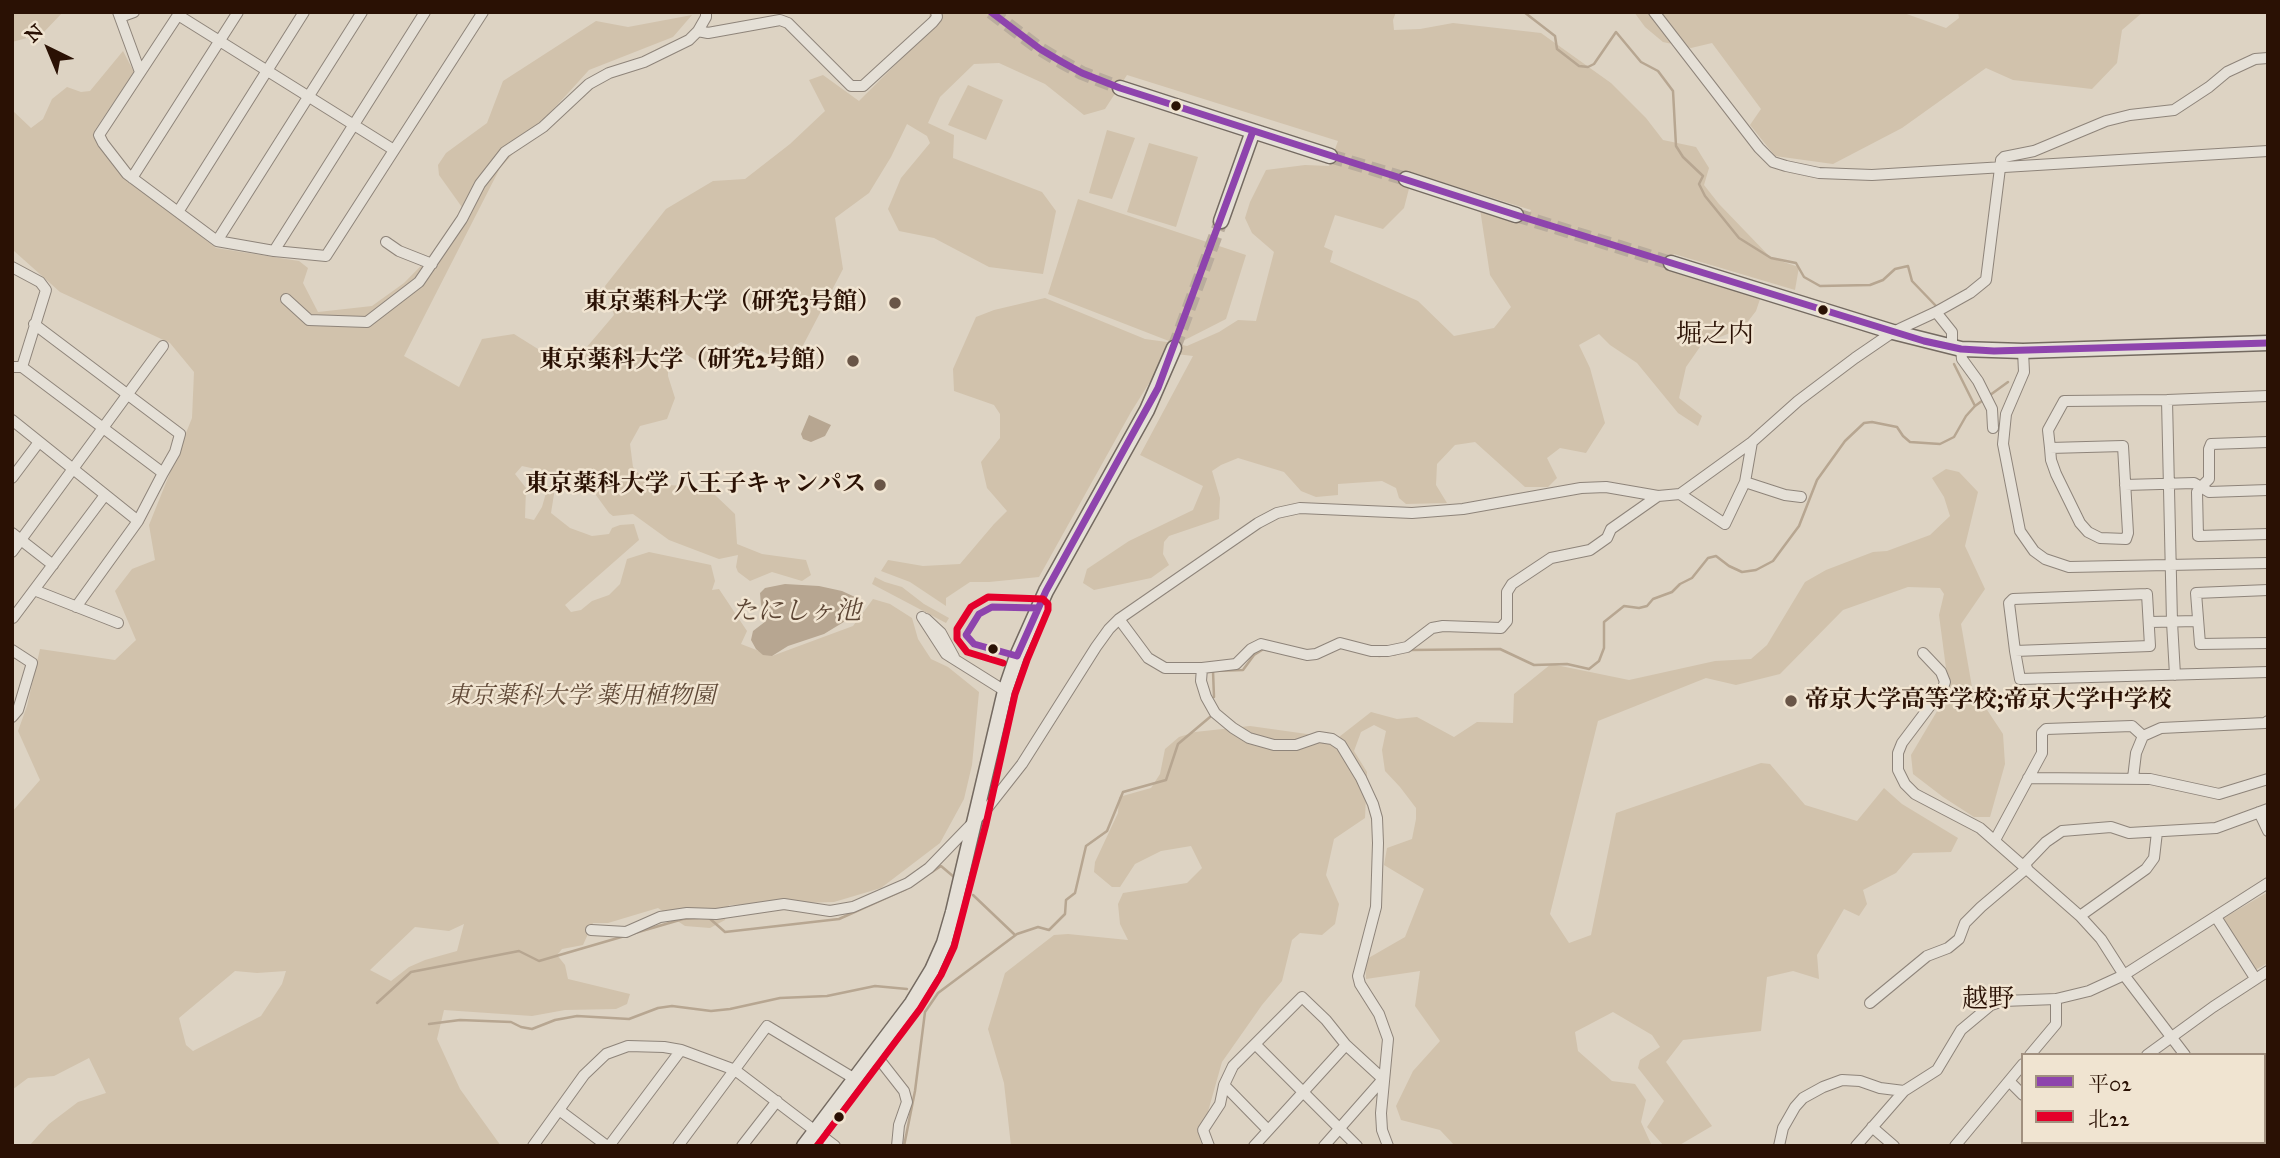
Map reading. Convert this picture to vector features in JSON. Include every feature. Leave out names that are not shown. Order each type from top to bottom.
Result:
[{"type":"street","points":[[134,12],[119,15],[140,72]]},
{"type":"street","points":[[132,178],[238,12]]},
{"type":"street","points":[[178,212],[304,12]]},
{"type":"street","points":[[217,241],[362,12]]},
{"type":"street","points":[[274,251],[425,12]]},
{"type":"street","points":[[394,150],[179,14],[99,135],[127,174],[217,241],[274,251],[326,256],[483,12]]},
{"type":"street","points":[[286,299],[309,320],[367,322],[419,282],[463,219],[493,164],[505,152],[543,127],[589,84],[689,40],[698,31],[706,12]]},
{"type":"street","points":[[698,31],[708,33],[780,20],[789,23],[852,86],[863,86],[933,22],[937,17],[936,12]]},
{"type":"street","points":[[1654,12],[1759,148],[1773,162],[1802,170],[1842,175],[1902,174],[2268,151]]},
{"type":"street","points":[[591,930],[626,932],[660,916],[716,914],[784,904],[830,911],[853,907],[908,883],[929,869],[975,822],[1022,764],[1096,647],[1119,619],[1258,523],[1277,513],[1300,508],[1412,513],[1463,509],[1581,488],[1606,487],[1658,496],[1680,494],[1752,442],[1798,401],[1893,332],[1970,293],[1986,280],[2001,160],[2004,157],[2034,151],[2106,121],[2174,110],[2209,88],[2227,72],[2255,60],[2268,58]]},
{"type":"street","points":[[1119,88],[1330,156]]},
{"type":"street","points":[[1221,221],[1253,131]]},
{"type":"street","points":[[1406,179],[1516,215]]},
{"type":"street","points":[[386,242],[432,264]]},
{"type":"street","points":[[1671,263],[1893,332],[1956,348],[2023,351],[2268,343]]},
{"type":"street","points":[[12,267],[40,282],[46,289],[17,367],[104,427],[163,473]]},
{"type":"street","points":[[1939,310],[1952,332],[1956,348],[1990,405],[1993,428]]},
{"type":"street","points":[[34,324],[180,435],[176,452],[138,521],[76,607]]},
{"type":"street","points":[[12,552],[163,346]]},
{"type":"street","points":[[804,1146],[875,1054],[932,970],[953,912],[1005,691],[1017,656],[1042,600],[1147,410],[1174,348]]},
{"type":"street","points":[[2023,351],[2024,372],[2006,415],[2003,444],[2020,531],[2026,542],[2045,559],[2069,567],[2268,563]]},
{"type":"street","points":[[2050,448],[2123,446],[2128,533],[2126,539],[2100,538],[2088,532],[2080,523],[2056,474],[2050,448],[2048,430],[2064,401],[2268,396]]},
{"type":"street","points":[[2167,400],[2175,675]]},
{"type":"street","points":[[12,420],[138,521]]},
{"type":"street","points":[[12,478],[39,442]]},
{"type":"street","points":[[1680,494],[1725,524],[1745,482],[1752,442]]},
{"type":"street","points":[[2268,442],[2211,444],[2208,449],[2209,479],[2197,492],[2198,536],[2268,534]]},
{"type":"street","points":[[1745,482],[1785,495],[1801,497]]},
{"type":"street","points":[[2125,485],[2194,483],[2208,492],[2268,490]]},
{"type":"street","points":[[13,618],[105,495]]},
{"type":"street","points":[[1119,619],[1147,658],[1165,668],[1236,664],[1251,649],[1261,644],[1307,655],[1316,654],[1340,643],[1371,651],[1388,652],[1407,647],[1432,628],[1501,628],[1507,621],[1507,592],[1513,584],[1551,558],[1590,550],[1606,538],[1612,529],[1658,496]]},
{"type":"street","points":[[12,533],[53,565]]},
{"type":"street","points":[[34,590],[118,623]]},
{"type":"street","points":[[2268,590],[2196,593],[2200,644],[2268,643]]},
{"type":"street","points":[[2015,651],[2150,646],[2147,594],[2013,599],[2009,603],[2015,651],[2020,679],[2268,672]]},
{"type":"street","points":[[2150,622],[2197,621]]},
{"type":"street","points":[[12,650],[32,663],[14,710]]},
{"type":"street","points":[[1923,653],[1941,672],[1945,682],[1942,691],[1902,743],[1898,753],[1898,770],[1905,785],[1915,794],[1980,828],[1995,839],[2080,916],[2101,939],[2124,975],[2184,1053]]},
{"type":"street","points":[[956,660],[1005,691]]},
{"type":"street","points":[[1202,668],[1201,681],[1206,697],[1215,712],[1233,728],[1249,738],[1274,744],[1296,745],[1319,737],[1332,739],[1341,745],[1373,804],[1377,818],[1378,843],[1376,907],[1358,976],[1360,984],[1379,1014],[1388,1039],[1383,1079],[1382,1130],[1388,1146]]},
{"type":"street","points":[[2133,778],[2136,753],[2143,736],[2161,728],[2268,721]]},
{"type":"street","points":[[1995,839],[2042,754],[2042,733],[2046,729],[2132,726],[2143,736]]},
{"type":"street","points":[[2028,778],[2150,779],[2219,794],[2268,779]]},
{"type":"street","points":[[1870,1003],[1927,956],[1948,948],[1959,939],[1965,923],[2026,866],[2046,842],[2062,831],[2111,827],[2129,833],[2216,828],[2264,810],[2268,831]]},
{"type":"street","points":[[2080,916],[2146,869],[2154,858],[2157,832]]},
{"type":"street","points":[[1856,1146],[1904,1091],[1937,1070],[1961,1030],[1991,1005],[2003,1001],[2056,999],[2089,991],[2124,975],[2268,883]]},
{"type":"street","points":[[2216,917],[2255,978]]},
{"type":"street","points":[[2150,1053],[2268,971]]},
{"type":"street","points":[[1209,1146],[1203,1130],[1220,1104],[1224,1084],[1233,1066],[1302,997],[1326,1020],[1346,1045],[1383,1079]]},
{"type":"street","points":[[2032,1053],[2056,1024],[2056,999]]},
{"type":"street","points":[[678,1146],[767,1027],[855,1079]]},
{"type":"street","points":[[1256,1045],[1304,1090],[1357,1146]]},
{"type":"street","points":[[1254,1146],[1346,1045]]},
{"type":"street","points":[[533,1146],[584,1075],[606,1054],[628,1046],[681,1050],[735,1070],[835,1146]]},
{"type":"street","points":[[559,1110],[608,1146],[681,1050]]},
{"type":"street","points":[[875,1054],[904,1091],[906,1102],[899,1125],[897,1146]]},
{"type":"street","points":[[1955,1146],[2021,1066]]},
{"type":"street","points":[[1324,1146],[1383,1079]]},
{"type":"street","points":[[1779,1146],[1783,1128],[1795,1107],[1803,1098],[1823,1087],[1842,1080],[1860,1081],[1880,1088],[1904,1091]]},
{"type":"street","points":[[2008,1081],[2021,1093]]},
{"type":"street","points":[[1224,1084],[1268,1130]]},
{"type":"street","points":[[742,1146],[777,1101]]},
{"type":"street","points":[[1872,1127],[1894,1146]]},
{"type":"green space","points":[[12,12],[63,12],[42,34],[12,42]]},
{"type":"green space","name":"東京薬科大学 薬用植物園","points":[[930,12],[1396,12],[1394,30],[1453,23],[1541,33],[1611,83],[1646,118],[1663,140],[1696,147],[1709,168],[1704,185],[1719,204],[1771,258],[1799,267],[1795,290],[1674,254],[1670,268],[1760,299],[1756,311],[1743,328],[1702,344],[1686,367],[1679,398],[1702,416],[1698,426],[1678,413],[1637,363],[1599,334],[1579,345],[1590,368],[1605,423],[1586,453],[1560,448],[1547,458],[1557,478],[1548,487],[1525,487],[1475,442],[1455,445],[1437,464],[1436,485],[1447,503],[1406,504],[1399,498],[1396,488],[1382,481],[1338,484],[1338,495],[1316,497],[1301,491],[1284,472],[1238,458],[1212,471],[1220,498],[1219,519],[1169,536],[1164,542],[1163,554],[1169,565],[1151,578],[1094,590],[1083,583],[1087,569],[1129,541],[1193,510],[1203,486],[1140,455],[1193,356],[1168,353],[1131,412],[1039,577],[970,582],[946,598],[946,606],[910,582],[881,571],[888,560],[923,566],[960,564],[1007,511],[987,488],[981,462],[1000,438],[1000,414],[994,405],[954,391],[953,369],[976,317],[1045,298],[1145,339],[1174,343],[1048,294],[1078,199],[1246,255],[1226,319],[1177,344],[1187,346],[1238,320],[1256,321],[1274,252],[1252,233],[1245,218],[1250,202],[1266,170],[1305,165],[1329,166],[1338,141],[1127,75],[1105,109],[1084,115],[1045,84],[999,63],[974,64],[940,97],[928,123],[954,135],[953,158],[1042,192],[1056,211],[1043,274],[989,267],[934,238],[899,231],[888,209],[901,178],[930,143],[927,136],[907,124],[869,193],[835,218],[843,269],[798,355],[768,354],[741,342],[700,363],[668,343],[668,376],[675,398],[667,419],[640,426],[630,444],[633,467],[648,484],[686,486],[715,495],[735,514],[737,544],[762,554],[806,560],[811,575],[802,581],[772,572],[750,581],[738,572],[738,555],[719,559],[669,540],[633,514],[613,516],[585,480],[522,466],[515,474],[526,488],[525,518],[534,520],[542,507],[548,486],[555,488],[551,513],[570,528],[592,536],[609,534],[612,528],[620,525],[634,524],[639,540],[565,605],[571,612],[581,610],[592,601],[609,595],[620,584],[627,559],[649,552],[711,565],[715,581],[712,590],[719,589],[747,631],[741,644],[772,656],[853,626],[873,599],[890,604],[912,618],[918,639],[931,659],[948,667],[979,692],[972,765],[964,799],[940,843],[881,888],[834,902],[729,905],[725,920],[710,928],[685,926],[658,908],[608,923],[593,923],[583,945],[562,949],[557,955],[565,965],[568,979],[630,994],[627,1004],[616,1009],[565,1010],[532,1016],[444,1010],[437,1039],[460,1089],[501,1146],[29,1146],[49,1124],[78,1102],[106,1093],[89,1058],[54,1076],[28,1078],[12,1090],[12,812],[40,780],[18,731],[27,706],[40,649],[115,660],[136,640],[115,591],[132,569],[155,560],[149,525],[192,418],[194,372],[170,343],[60,292],[14,251],[12,110],[31,128],[43,119],[52,99],[67,87],[81,92],[90,91],[123,51],[134,72],[95,130],[118,171],[216,248],[299,261],[308,268],[303,283],[318,312],[372,306],[404,283],[469,217],[439,175],[438,165],[446,153],[487,123],[503,81],[596,21],[628,27],[692,15],[673,37],[589,70],[500,168],[404,356],[459,387],[482,339],[514,334],[562,364],[586,348],[614,315],[605,286],[666,209],[713,181],[745,179],[790,144],[825,111],[809,80],[823,75],[859,101],[926,34]],"holes":[[[1413,173],[1531,210],[1524,224],[1480,209],[1490,275],[1511,307],[1494,328],[1454,336],[1418,301],[1330,262],[1333,251],[1324,247],[1335,215],[1383,229],[1404,208]],[[464,924],[457,951],[409,967],[391,981],[370,970],[415,927],[449,931]],[[235,971],[286,971],[282,984],[261,1016],[193,1051],[186,1045],[179,1018]]]},
{"type":"green space","points":[[1634,12],[1901,12],[1946,28],[1959,18],[1958,12],[2143,12],[2122,30],[2117,63],[2092,89],[2013,80],[1986,68],[1902,128],[1833,164],[1775,156],[1750,125],[1761,109],[1712,43],[1691,48],[1663,42],[1645,27]]},
{"type":"green space","points":[[968,85],[1003,100],[986,140],[948,125]]},
{"type":"green space","points":[[1107,130],[1135,138],[1112,199],[1089,193]]},
{"type":"green space","points":[[1149,143],[1198,157],[1176,227],[1127,212]]},
{"type":"green space","points":[[1946,469],[1959,472],[1978,492],[1965,546],[1985,589],[1961,624],[1972,687],[2003,734],[2005,764],[1990,817],[1974,817],[1913,774],[1911,755],[1949,691],[1939,615],[1944,594],[1940,588],[1908,587],[1843,610],[1780,674],[1736,685],[1706,678],[1598,721],[1550,914],[1569,943],[1591,935],[1616,813],[1761,763],[1770,764],[1805,805],[1857,821],[1884,788],[1902,804],[1958,838],[1951,852],[1913,853],[1896,873],[1863,890],[1867,904],[1859,916],[1844,909],[1817,955],[1819,979],[1793,971],[1767,977],[1761,1031],[1683,1040],[1666,1062],[1712,1126],[1678,1146],[1664,1146],[1647,1127],[1664,1101],[1638,1068],[1640,1060],[1660,1047],[1652,1035],[1613,1012],[1575,1032],[1578,1051],[1612,1081],[1635,1084],[1646,1100],[1641,1122],[1652,1146],[1455,1146],[1440,1130],[1401,1120],[1396,1106],[1413,1071],[1440,1041],[1415,1006],[1420,971],[1366,979],[1365,960],[1405,937],[1424,889],[1384,865],[1387,848],[1412,839],[1416,808],[1385,771],[1382,750],[1386,731],[1374,725],[1361,732],[1354,751],[1367,772],[1365,818],[1334,839],[1326,875],[1339,904],[1335,924],[1322,935],[1300,933],[1292,940],[1282,981],[1222,1062],[1200,1140],[1202,1146],[1011,1146],[1004,1083],[988,1029],[1005,973],[1054,935],[1128,940],[1120,924],[1118,904],[1123,893],[1187,883],[1202,868],[1191,846],[1161,851],[1135,864],[1120,887],[1112,887],[1094,872],[1095,862],[1118,813],[1119,797],[1151,788],[1160,774],[1165,749],[1179,737],[1195,732],[1250,726],[1339,737],[1371,712],[1397,719],[1417,717],[1454,737],[1477,722],[1513,723],[1514,694],[1551,664],[1629,680],[1715,661],[1751,659],[1767,645],[1805,582],[1826,570],[1873,552],[1887,551],[1930,535],[1950,516],[1944,497],[1932,478]]},
{"type":"green space","points":[[875,577],[902,587],[949,618],[946,623],[872,584]]},
{"type":"green space","points":[[2268,892],[2268,963],[2255,970],[2222,919]]},
{"type":"water","points":[[809,415],[831,425],[825,436],[811,442],[803,439],[801,434]]},
{"type":"water","name":"たにしヶ池","points":[[785,584],[819,586],[842,591],[859,601],[847,620],[824,634],[788,646],[772,656],[763,655],[751,640],[753,631],[766,621],[767,617],[761,605],[760,593],[765,588]]},
{"type":"waterway","points":[[1524,12],[1555,36],[1557,49],[1579,66],[1588,67],[1594,64],[1616,32],[1641,62],[1658,71],[1673,91],[1676,146],[1683,157],[1703,176],[1699,184],[1705,196],[1739,238],[1771,258],[1796,263],[1804,277],[1820,286],[1870,285],[1883,280],[1895,269],[1908,266],[1912,281],[1937,307]]},
{"type":"waterway","points":[[1954,364],[1975,406]]},
{"type":"waterway","points":[[1410,650],[1500,649],[1534,665],[1567,664],[1589,669],[1599,661],[1604,648],[1604,622],[1624,606],[1647,606],[1653,599],[1672,592],[1692,578],[1708,558],[1716,556],[1742,572],[1756,570],[1773,561],[1799,526],[1817,480],[1845,441],[1864,423],[1897,427],[1910,442],[1940,444],[1954,437],[1975,406],[2008,382]]},
{"type":"waterway","points":[[1214,697],[1213,671],[1243,670],[1254,655],[1265,648]]},
{"type":"waterway","points":[[1379,656],[1396,654]]},
{"type":"waterway","points":[[904,1146],[915,1091],[925,1012],[938,993],[1017,934],[1038,927],[1049,930],[1065,914],[1066,900],[1075,893],[1086,846],[1107,831],[1123,792],[1166,780],[1178,744],[1210,717]]},
{"type":"waterway","points":[[932,872],[941,866],[954,877]]},
{"type":"waterway","points":[[708,917],[725,932],[839,919],[906,889]]},
{"type":"waterway","points":[[973,895],[1015,935]]},
{"type":"waterway","points":[[377,1003],[411,972],[519,951],[539,961],[683,919],[698,918]]},
{"type":"waterway","points":[[429,1024],[460,1020],[511,1022],[532,1029],[555,1020],[577,1016],[629,1019],[658,1008],[672,1006],[711,1011],[780,998],[827,996],[875,986],[907,989]]},
{"type":"tunnel","points":[[991,12],[1062,62],[1120,88]]},
{"type":"tunnel","points":[[1330,156],[1406,179]]},
{"type":"tunnel","points":[[1516,215],[1671,263]]},
{"type":"tunnel","points":[[1174,348],[1221,221]]},
{"type":"transit line","name":"平02","points":[[991,12],[1062,62],[1120,88],[1516,215],[1924,341],[1961,349],[1994,351],[2268,343]]},
{"type":"transit line","name":"平02","points":[[1038,608],[992,607],[979,614],[966,635],[974,644],[1017,656],[1046,591],[1158,388],[1253,131]]},
{"type":"transit line","name":"北22","points":[[817,1146],[920,1009],[954,947],[986,824],[1015,694],[1048,610],[1048,604],[1043,599],[988,597],[971,607],[957,629],[957,639],[967,652],[1003,663]]},
{"type":"place","name":"東京薬科大学（研究3号館）","points":[[895,303]]},
{"type":"place","name":"東京薬科大学（研究2号館）","points":[[853,361]]},
{"type":"place","name":"東京薬科大学 八王子キャンパス","points":[[880,485]]},
{"type":"place","name":"帝京大学高等学校;帝京大学中学校","points":[[1791,701]]},
{"type":"district","name":"堀之内","points":[[1715,336]]},
{"type":"district","name":"越野","points":[[1988,1001]]}]
